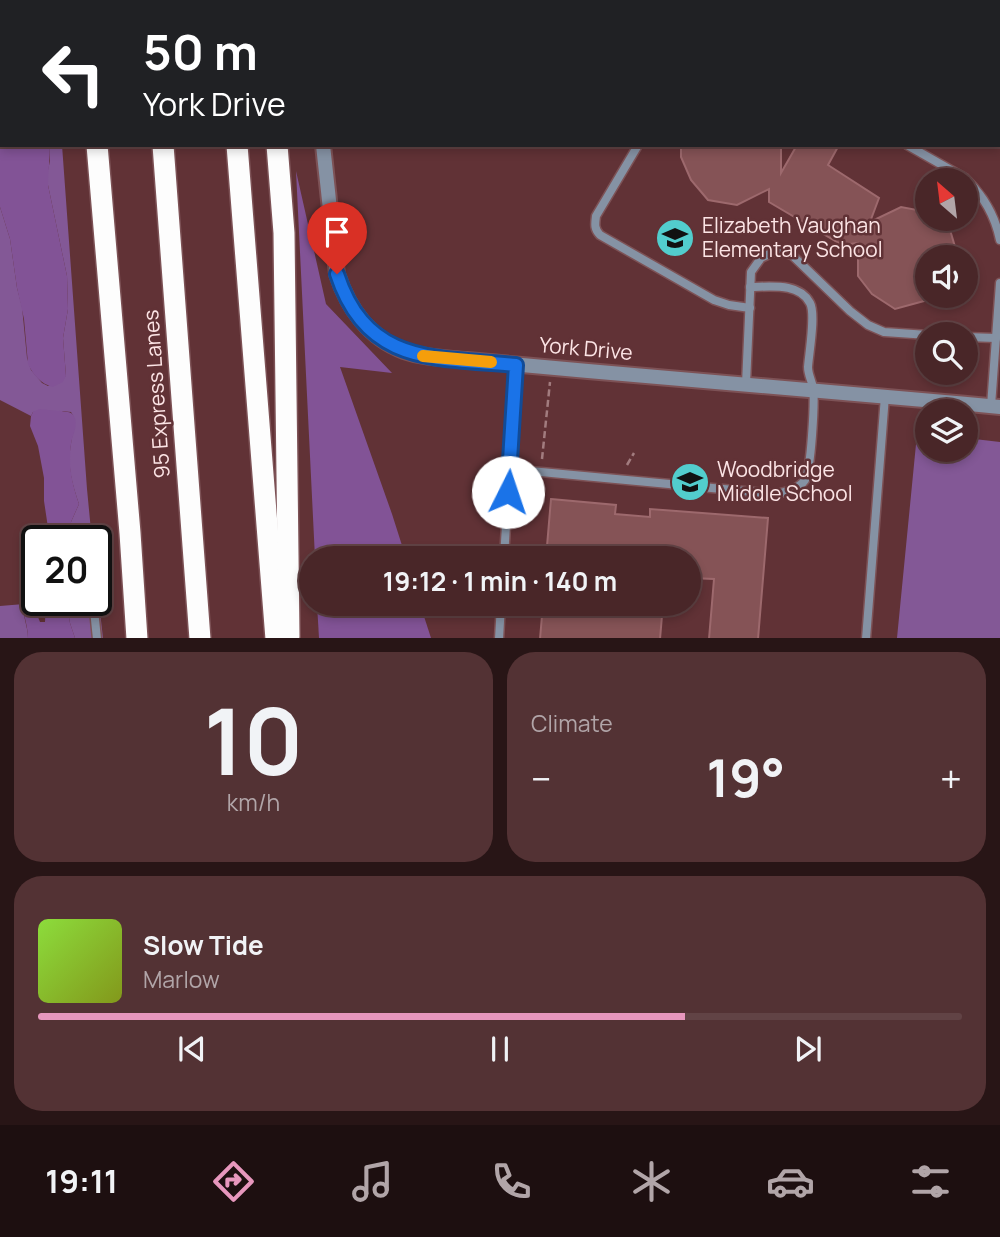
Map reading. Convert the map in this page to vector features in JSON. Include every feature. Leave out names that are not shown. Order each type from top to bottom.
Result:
[{"type":"highway","points":[[97,147],[137,638]]},
{"type":"highway","name":"95 Express Lanes","points":[[163,147],[198,638]]},
{"type":"highway","points":[[175,309],[178,147]]},
{"type":"highway","points":[[237,147],[276,638]]},
{"type":"highway","points":[[277,147],[285,245],[289,638]]},
{"type":"street","name":"York Drive","points":[[323,147],[337,274],[343,293],[366,327],[385,342],[403,351],[423,356],[516,365],[996,406]]},
{"type":"lane","points":[[638,147],[596,216],[596,231],[714,300],[750,308]]},
{"type":"lane","points":[[911,147],[971,184],[984,199],[1000,240]]},
{"type":"lane","points":[[746,384],[751,272],[761,258],[776,251],[792,255],[868,325],[884,332],[915,334]]},
{"type":"lane","points":[[996,406],[996,338],[1000,283]]},
{"type":"lane","points":[[509,469],[776,494],[797,487],[805,480],[810,461],[813,389],[808,371],[812,312],[810,302],[801,292],[788,287],[750,287]]},
{"type":"lane","points":[[978,337],[996,338]]},
{"type":"lane","points":[[505,546],[516,365]]},
{"type":"lane","points":[[866,638],[885,396]]},
{"type":"lane","points":[[95,616],[97,638]]},
{"type":"lane","points":[[499,638],[500,616]]},
{"type":"path","points":[[542,459],[550,382]]},
{"type":"path","points":[[627,465],[634,453]]},
{"type":"shaded area","points":[[0,147],[50,147],[48,185],[67,276],[68,309],[63,338],[66,376],[63,382],[53,387],[38,378],[28,364],[24,319],[10,239],[0,207]]},
{"type":"shaded area","points":[[50,147],[62,147],[90,525],[71,525],[79,504],[70,467],[75,424],[71,412],[33,412],[31,416],[0,400],[0,207],[10,239],[31,370],[48,386],[66,376],[63,338],[68,309],[67,276],[48,185]]},
{"type":"shaded area","points":[[296,171],[326,304],[392,373],[340,367],[402,546],[314,546]]},
{"type":"shaded area","points":[[39,409],[69,412],[74,416],[70,460],[79,504],[71,525],[48,525],[44,478],[38,446],[30,426],[33,412]]},
{"type":"shaded area","points":[[978,439],[1000,442],[1000,638],[897,638],[915,454],[915,462],[978,462]]},
{"type":"shaded area","points":[[21,604],[21,616],[25,616],[28,638],[0,638],[0,606]]},
{"type":"shaded area","points":[[25,616],[38,616],[40,622],[45,622],[45,616],[69,616],[75,638],[28,638]]},
{"type":"shaded area","points":[[69,616],[100,616],[103,638],[75,638]]},
{"type":"shaded area","points":[[318,616],[424,616],[431,638],[319,638]]},
{"type":"building","points":[[681,147],[781,147],[781,173],[796,147],[838,147],[828,165],[879,198],[870,222],[901,207],[915,210],[915,231],[950,231],[954,245],[915,245],[915,303],[895,309],[872,294],[858,276],[858,243],[842,245],[769,202],[769,189],[737,205],[708,200],[691,180],[681,157]]},
{"type":"building","points":[[551,499],[616,505],[615,514],[650,517],[650,509],[768,518],[758,638],[709,638],[714,579],[701,578],[701,546],[547,546]]},
{"type":"building","points":[[542,616],[662,616],[660,638],[540,638]]},
{"type":"slow traffic","points":[[423,356],[491,362]]},
{"type":"place","name":"Elizabeth Vaughan Elementary School","points":[[675,238]]},
{"type":"place","name":"Woodbridge Middle School","points":[[690,482]]},
{"type":"route","points":[[337,274],[353,311],[366,327],[385,342],[403,351],[423,356],[516,365],[508,492]]}]
